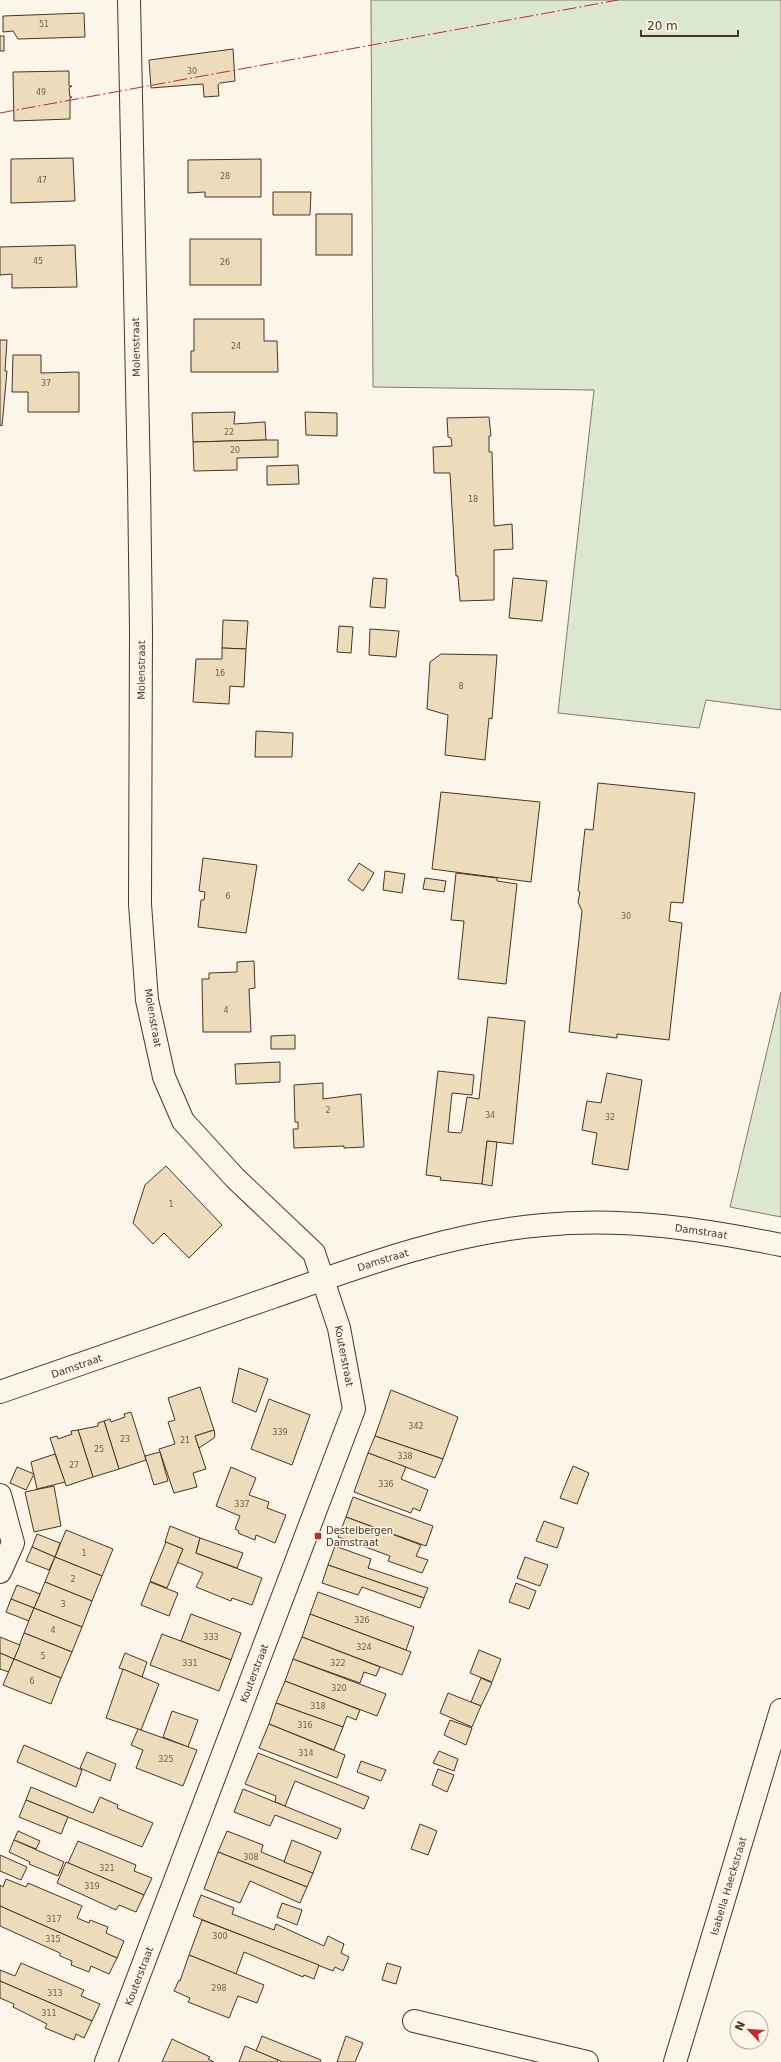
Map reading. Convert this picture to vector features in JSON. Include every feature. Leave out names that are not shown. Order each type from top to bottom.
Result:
[{"type":"street","name":"Molenstraat","points":[[129,0],[140,567],[140,904],[148,1000],[164,1077],[183,1121],[235,1178],[314,1253],[324,1279]]},
{"type":"street","name":"Damstraat","points":[[0,1392],[324,1279],[406,1252],[474,1235],[543,1224],[595,1222],[658,1224],[781,1245]]},
{"type":"street","name":"Kouterstraat","points":[[106,2062],[354,1409],[339,1328],[324,1279]]},
{"type":"street","points":[[0,1495],[13,1543],[0,1572]]},
{"type":"street","name":"Isabella Haeckstraat","points":[[675,2062],[781,1710]]},
{"type":"street","points":[[414,2021],[587,2062]]},
{"type":"green space","points":[[371,0],[781,0],[781,710],[706,700],[699,728],[558,713],[594,390],[373,387]]},
{"type":"green space","points":[[781,992],[781,1217],[730,1207]]},
{"type":"building","points":[[84,13],[85,37],[18,39],[13,31],[3,32],[3,16]]},
{"type":"building","points":[[0,36],[4,36],[4,51],[0,51]]},
{"type":"building","points":[[233,49],[235,81],[220,83],[218,85],[219,96],[204,97],[203,84],[151,88],[149,60]]},
{"type":"building","points":[[69,71],[69,86],[72,86],[69,88],[70,97],[72,97],[70,98],[70,119],[14,121],[13,72]]},
{"type":"building","points":[[73,158],[75,201],[11,203],[11,159]]},
{"type":"building","points":[[261,159],[261,197],[205,197],[205,192],[188,193],[188,160]]},
{"type":"building","points":[[273,192],[311,192],[310,215],[273,215]]},
{"type":"building","points":[[316,214],[352,214],[352,255],[316,255]]},
{"type":"building","points":[[190,239],[261,239],[261,285],[190,285]]},
{"type":"building","points":[[75,245],[77,287],[12,288],[12,274],[0,275],[0,247]]},
{"type":"building","points":[[194,319],[264,319],[264,341],[277,341],[278,372],[191,372],[191,351],[194,351]]},
{"type":"building","points":[[0,340],[7,340],[5,371],[7,371],[2,426],[0,425]]},
{"type":"building","points":[[13,355],[41,355],[41,373],[79,372],[79,412],[28,412],[28,392],[12,392]]},
{"type":"building","points":[[235,412],[234,424],[265,422],[266,440],[193,442],[192,413]]},
{"type":"building","points":[[305,412],[337,413],[337,436],[306,435]]},
{"type":"building","points":[[489,417],[491,436],[489,436],[489,452],[492,452],[494,526],[512,524],[513,549],[494,550],[494,600],[460,601],[458,576],[456,576],[450,473],[434,473],[433,447],[452,446],[451,438],[448,437],[447,418]]},
{"type":"building","points":[[278,440],[278,457],[237,458],[237,470],[194,471],[193,442]]},
{"type":"building","points":[[298,465],[299,484],[267,485],[267,466]]},
{"type":"building","points":[[373,578],[387,579],[385,608],[370,607]]},
{"type":"building","points":[[513,578],[547,581],[542,621],[509,618]]},
{"type":"building","points":[[223,620],[248,621],[246,649],[222,648]]},
{"type":"building","points":[[339,626],[353,627],[351,653],[337,652]]},
{"type":"building","points":[[370,629],[399,631],[396,657],[369,655]]},
{"type":"building","points":[[222,648],[246,649],[244,687],[230,686],[229,704],[193,702],[196,659],[222,659]]},
{"type":"building","points":[[441,654],[497,655],[492,719],[489,718],[485,760],[445,755],[448,715],[427,709],[430,662]]},
{"type":"building","points":[[256,731],[293,733],[292,757],[255,757]]},
{"type":"building","points":[[598,783],[695,793],[683,903],[671,902],[669,921],[682,923],[669,1040],[617,1034],[617,1038],[569,1032],[582,911],[578,902],[580,892],[578,891],[585,829],[593,830]]},
{"type":"building","points":[[441,792],[540,802],[531,882],[432,869]]},
{"type":"building","points":[[203,858],[257,865],[246,933],[198,927],[201,900],[204,900],[205,892],[199,891]]},
{"type":"building","points":[[359,863],[374,873],[363,891],[348,880]]},
{"type":"building","points":[[385,871],[405,874],[402,893],[383,890]]},
{"type":"building","points":[[456,873],[497,878],[497,881],[517,884],[506,984],[458,979],[464,921],[451,920]]},
{"type":"building","points":[[425,878],[446,881],[444,892],[423,889]]},
{"type":"building","points":[[254,961],[255,988],[249,989],[251,1032],[203,1032],[202,979],[209,979],[209,973],[237,972],[237,962]]},
{"type":"building","points":[[488,1017],[525,1021],[513,1144],[487,1141],[482,1184],[440,1180],[441,1177],[426,1175],[438,1071],[474,1075],[472,1095],[452,1093],[448,1132],[460,1133],[462,1131],[467,1097],[479,1099]]},
{"type":"building","points":[[295,1035],[295,1049],[271,1049],[271,1036]]},
{"type":"building","points":[[280,1062],[280,1082],[236,1084],[235,1064]]},
{"type":"building","points":[[607,1073],[642,1080],[628,1170],[592,1164],[597,1133],[582,1130],[587,1101],[601,1103]]},
{"type":"building","points":[[323,1083],[323,1099],[361,1094],[364,1147],[344,1148],[344,1146],[294,1148],[293,1129],[298,1129],[298,1122],[295,1122],[294,1085]]},
{"type":"building","points":[[487,1141],[497,1142],[492,1186],[482,1184]]},
{"type":"building","points":[[166,1166],[222,1225],[189,1258],[164,1233],[153,1244],[133,1223],[145,1185]]},
{"type":"building","points":[[239,1368],[268,1379],[256,1412],[232,1402]]},
{"type":"building","points":[[200,1387],[214,1430],[195,1436],[206,1469],[193,1473],[197,1487],[174,1493],[159,1449],[175,1444],[168,1422],[175,1420],[168,1398]]},
{"type":"building","points":[[391,1390],[458,1417],[443,1459],[375,1436]]},
{"type":"building","points":[[269,1399],[310,1415],[292,1465],[251,1449]]},
{"type":"building","points":[[131,1412],[146,1460],[119,1469],[104,1421],[110,1419],[111,1422],[125,1417],[124,1414]]},
{"type":"building","points":[[104,1421],[119,1469],[93,1477],[78,1430],[98,1426],[98,1423]]},
{"type":"building","points":[[78,1430],[93,1477],[66,1486],[50,1438],[57,1436],[58,1439],[72,1434],[71,1431]]},
{"type":"building","points":[[214,1430],[214,1438],[199,1448],[195,1436]]},
{"type":"building","points":[[375,1436],[443,1459],[435,1478],[368,1453]]},
{"type":"building","points":[[160,1452],[168,1481],[154,1485],[145,1456]]},
{"type":"building","points":[[368,1453],[406,1467],[401,1479],[428,1490],[420,1511],[413,1508],[411,1513],[354,1492]]},
{"type":"building","points":[[55,1454],[65,1482],[37,1489],[31,1462]]},
{"type":"building","points":[[573,1466],[589,1473],[577,1504],[560,1498]]},
{"type":"building","points":[[17,1467],[34,1474],[26,1490],[10,1483]]},
{"type":"building","points":[[231,1467],[256,1478],[249,1495],[269,1502],[267,1508],[286,1515],[275,1543],[256,1535],[255,1540],[238,1533],[239,1531],[235,1529],[240,1516],[216,1506]]},
{"type":"building","points":[[54,1486],[61,1526],[34,1532],[25,1492]]},
{"type":"building","points":[[353,1497],[433,1526],[426,1546],[346,1517]]},
{"type":"building","points":[[346,1517],[421,1545],[416,1556],[428,1560],[422,1573],[388,1561],[390,1556],[338,1537]]},
{"type":"building","points":[[544,1521],[564,1528],[557,1548],[536,1541]]},
{"type":"building","points":[[170,1526],[200,1538],[196,1553],[262,1578],[252,1605],[232,1598],[231,1601],[196,1587],[203,1573],[177,1562],[183,1549],[165,1542]]},
{"type":"building","points":[[66,1530],[113,1549],[102,1576],[55,1557]]},
{"type":"building","points":[[37,1534],[60,1543],[55,1557],[32,1547]]},
{"type":"building","points":[[200,1538],[243,1553],[237,1568],[196,1553]]},
{"type":"building","points":[[166,1542],[183,1549],[167,1588],[150,1581]]},
{"type":"building","points":[[335,1546],[371,1559],[368,1568],[428,1588],[424,1598],[328,1565]]},
{"type":"building","points":[[32,1547],[55,1557],[49,1570],[26,1561]]},
{"type":"building","points":[[55,1557],[102,1576],[92,1601],[45,1582]]},
{"type":"building","points":[[525,1557],[548,1565],[540,1586],[517,1578]]},
{"type":"building","points":[[328,1565],[424,1598],[420,1608],[362,1587],[358,1595],[322,1583]]},
{"type":"building","points":[[45,1582],[92,1601],[82,1627],[34,1608]]},
{"type":"building","points":[[150,1582],[178,1593],[169,1616],[141,1605]]},
{"type":"building","points":[[516,1583],[536,1591],[529,1609],[509,1602]]},
{"type":"building","points":[[17,1585],[40,1594],[34,1608],[11,1599]]},
{"type":"building","points":[[318,1592],[414,1627],[406,1650],[310,1614]]},
{"type":"building","points":[[11,1599],[34,1608],[29,1621],[6,1612]]},
{"type":"building","points":[[34,1608],[82,1627],[72,1652],[24,1633]]},
{"type":"building","points":[[191,1614],[241,1633],[231,1660],[181,1641]]},
{"type":"building","points":[[310,1614],[411,1652],[402,1675],[302,1637]]},
{"type":"building","points":[[24,1633],[72,1652],[61,1678],[14,1659]]},
{"type":"building","points":[[162,1634],[231,1660],[219,1691],[150,1665]]},
{"type":"building","points":[[0,1637],[20,1645],[14,1659],[0,1653]]},
{"type":"building","points":[[302,1637],[380,1667],[376,1676],[364,1672],[360,1683],[293,1659]]},
{"type":"building","points":[[479,1650],[501,1659],[492,1682],[470,1673]]},
{"type":"building","points":[[0,1653],[14,1659],[9,1672],[0,1669]]},
{"type":"building","points":[[125,1653],[147,1662],[142,1677],[119,1668]]},
{"type":"building","points":[[14,1659],[61,1678],[51,1704],[3,1685]]},
{"type":"building","points":[[293,1659],[386,1694],[377,1716],[285,1681]]},
{"type":"building","points":[[123,1669],[159,1684],[141,1730],[106,1718]]},
{"type":"building","points":[[481,1678],[492,1683],[481,1706],[471,1702]]},
{"type":"building","points":[[285,1681],[360,1710],[356,1720],[347,1716],[343,1727],[276,1703]]},
{"type":"building","points":[[448,1693],[481,1706],[472,1727],[440,1713]]},
{"type":"building","points":[[276,1703],[343,1727],[334,1750],[269,1724]]},
{"type":"building","points":[[172,1711],[198,1720],[188,1747],[163,1737]]},
{"type":"building","points":[[450,1720],[472,1728],[466,1745],[444,1735]]},
{"type":"building","points":[[269,1724],[345,1755],[337,1778],[259,1748]]},
{"type":"building","points":[[138,1729],[197,1750],[183,1786],[136,1768],[143,1750],[131,1745]]},
{"type":"building","points":[[24,1745],[82,1770],[76,1787],[17,1762]]},
{"type":"building","points":[[439,1751],[458,1759],[454,1771],[433,1763]]},
{"type":"building","points":[[87,1752],[116,1764],[110,1781],[80,1768]]},
{"type":"building","points":[[258,1753],[369,1797],[364,1809],[295,1781],[285,1806],[275,1802],[276,1796],[245,1784]]},
{"type":"building","points":[[361,1761],[386,1770],[381,1781],[357,1772]]},
{"type":"building","points":[[438,1769],[454,1775],[447,1792],[432,1785]]},
{"type":"building","points":[[31,1787],[93,1813],[100,1797],[118,1805],[117,1808],[153,1823],[142,1847],[26,1800]]},
{"type":"building","points":[[243,1789],[341,1829],[337,1839],[275,1815],[270,1826],[234,1812]]},
{"type":"building","points":[[26,1800],[68,1817],[61,1834],[19,1817]]},
{"type":"building","points":[[420,1824],[437,1831],[428,1855],[411,1849]]},
{"type":"building","points":[[18,1831],[40,1841],[36,1849],[14,1840]]},
{"type":"building","points":[[227,1831],[263,1845],[261,1852],[313,1873],[307,1887],[218,1852]]},
{"type":"building","points":[[14,1840],[64,1862],[58,1876],[29,1864],[30,1862],[9,1852]]},
{"type":"building","points":[[292,1840],[321,1852],[313,1873],[284,1862]]},
{"type":"building","points":[[78,1841],[136,1865],[134,1871],[152,1878],[144,1895],[68,1863]]},
{"type":"building","points":[[218,1852],[307,1887],[300,1903],[250,1881],[240,1903],[204,1889]]},
{"type":"building","points":[[0,1855],[27,1867],[21,1880],[0,1871]]},
{"type":"building","points":[[66,1862],[144,1895],[136,1912],[119,1905],[116,1910],[57,1883]]},
{"type":"building","points":[[6,1879],[26,1887],[28,1883],[82,1906],[77,1918],[89,1923],[90,1920],[108,1927],[106,1933],[124,1941],[117,1958],[0,1906],[0,1885],[3,1887]]},
{"type":"building","points":[[201,1895],[234,1908],[232,1914],[274,1930],[276,1924],[324,1946],[328,1936],[344,1944],[341,1953],[349,1957],[343,1971],[335,1967],[333,1971],[193,1916]]},
{"type":"building","points":[[282,1903],[302,1910],[297,1925],[277,1917]]},
{"type":"building","points":[[0,1906],[117,1958],[109,1974],[91,1966],[89,1972],[71,1965],[72,1961],[60,1956],[60,1953],[0,1926]]},
{"type":"building","points":[[202,1920],[319,1965],[314,1979],[304,1975],[303,1977],[244,1952],[236,1974],[189,1955]]},
{"type":"building","points":[[189,1955],[264,1985],[257,2003],[238,1996],[229,2018],[188,2002],[190,1998],[174,1991],[179,1980],[180,1981]]},
{"type":"building","points":[[21,1963],[84,1990],[81,1996],[100,2004],[92,2021],[0,1981],[0,1970],[15,1976]]},
{"type":"building","points":[[387,1963],[401,1967],[396,1984],[382,1980]]},
{"type":"building","points":[[0,1981],[92,2021],[84,2038],[76,2034],[74,2040],[45,2028],[47,2024],[13,2007],[14,2004],[0,1998]]},
{"type":"building","points":[[262,2036],[321,2060],[320,2062],[283,2062],[256,2051]]},
{"type":"building","points":[[346,2036],[363,2043],[355,2062],[337,2062]]},
{"type":"building","points":[[172,2039],[210,2057],[208,2059],[214,2062],[162,2062]]},
{"type":"building","points":[[245,2046],[278,2060],[277,2062],[239,2062]]},
{"type":"power","points":[[0,113],[618,0]]},
{"type":"place","name":"Destelbergen Damstraat","points":[[318,1536]]}]
